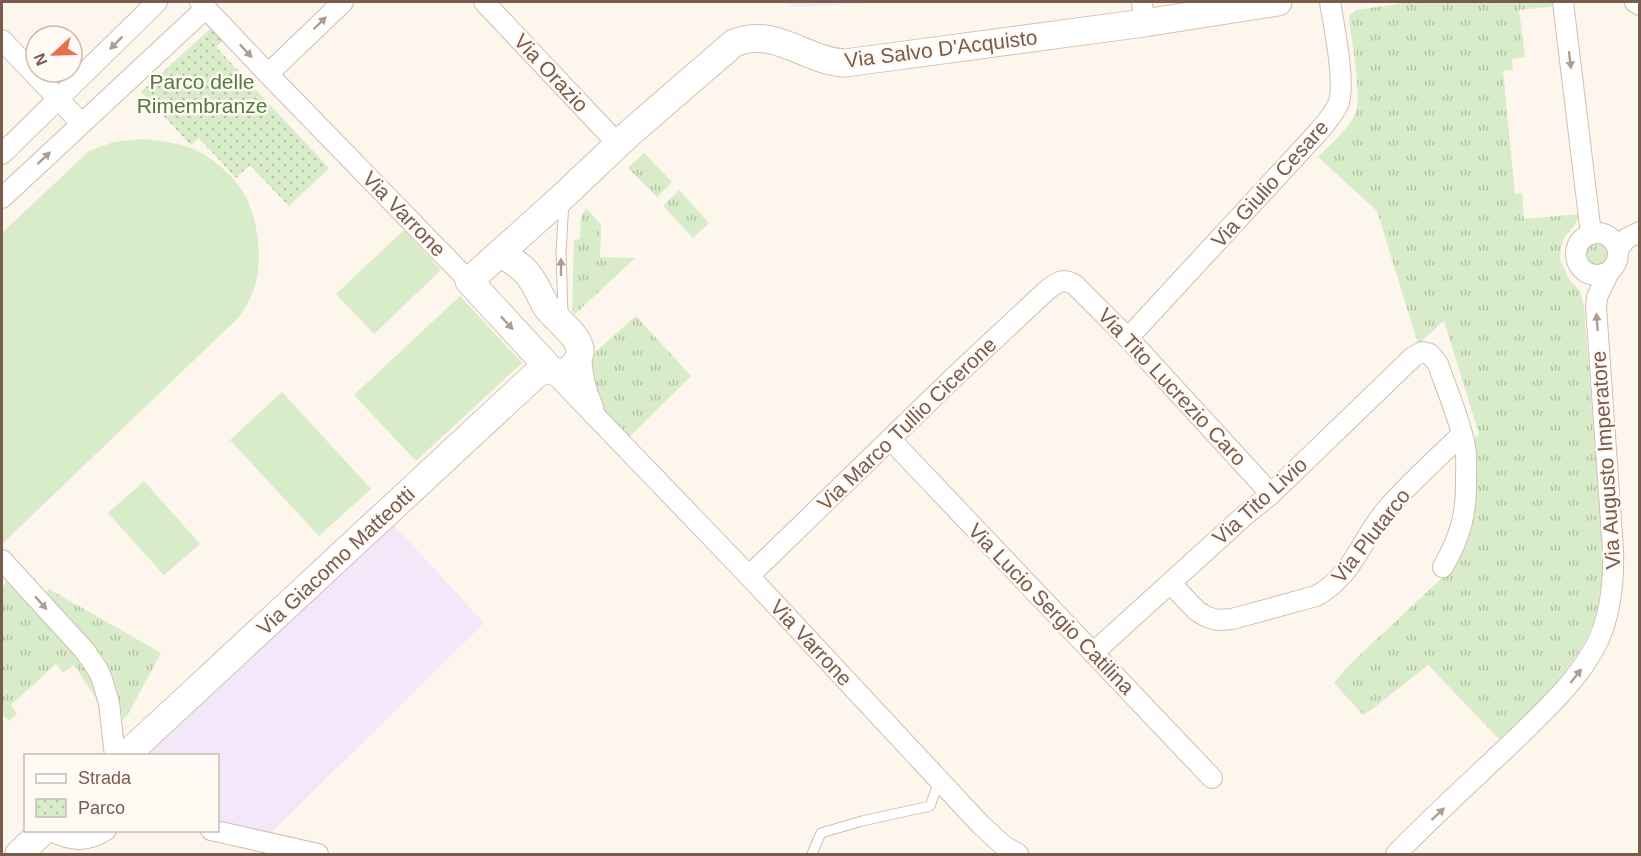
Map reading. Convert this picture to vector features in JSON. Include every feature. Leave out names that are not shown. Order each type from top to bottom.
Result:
[{"type":"street","points":[[2,154],[157,2]]},
{"type":"street","points":[[268,74],[343,2]]},
{"type":"street","name":"Via Orazio","points":[[484,2],[618,144]]},
{"type":"street","name":"Via Salvo D'Acquisto","points":[[469,281],[618,144],[734,43],[758,37],[826,60],[844,63],[1143,12],[1278,2]]},
{"type":"street","name":"Via Giulio Cesare","points":[[1128,338],[1335,111],[1340,97],[1341,79],[1330,2]]},
{"type":"street","points":[[1563,2],[1591,234]]},
{"type":"street","points":[[1635,2],[1640,5]]},
{"type":"street","points":[[2,198],[203,5]]},
{"type":"street","name":"Via Varrone","points":[[203,5],[749,576],[992,837],[1018,855]]},
{"type":"street","points":[[2,40],[81,123]]},
{"type":"street","name":"Via Salvo D'Acquisto","points":[[531,279],[532,256],[538,236],[562,197]]},
{"type":"street","points":[[1610,272],[1602,275],[1585,272],[1579,265],[1576,255],[1578,244],[1586,236],[1601,233],[1610,237],[1618,249],[1627,238],[1640,232]]},
{"type":"street","name":"Via Augusto Imperatore","points":[[1396,855],[1537,718],[1570,682],[1591,655],[1603,628],[1612,591],[1614,550],[1596,307],[1597,297],[1616,264],[1618,249]]},
{"type":"street","points":[[499,254],[518,265],[531,279],[549,309],[575,338],[581,350],[577,361],[569,370],[561,373],[549,368]]},
{"type":"street","name":"Via Marco Tullio Cicerone","points":[[749,576],[1046,291],[1059,281],[1070,282]]},
{"type":"street","name":"Via Tito Lucrezio Caro","points":[[1070,282],[1128,338],[1271,494]]},
{"type":"street","name":"Via Varrone","points":[[581,350],[581,372],[586,390],[606,427]]},
{"type":"street","name":"Via Tito Livio","points":[[1093,653],[1271,494],[1418,354],[1427,352],[1438,364],[1462,435]]},
{"type":"street","name":"Via Giacomo Matteotti","points":[[127,754],[549,368]]},
{"type":"street","points":[[1443,567],[1454,546],[1464,516],[1466,471],[1462,435]]},
{"type":"street","name":"Via Plutarco","points":[[1171,584],[1197,611],[1218,620],[1232,619],[1316,596],[1338,581],[1350,567],[1387,510],[1462,435]]},
{"type":"street","name":"Via Lucio Sergio Catilina","points":[[890,439],[1212,778]]},
{"type":"street","points":[[2,560],[85,651],[98,670],[109,703],[115,754]]},
{"type":"street","points":[[19,855],[43,832]]},
{"type":"street","points":[[52,832],[76,839],[93,837],[104,832]]},
{"type":"street","points":[[215,832],[318,855]]},
{"type":"lane","points":[[562,197],[561,252],[564,326]]},
{"type":"lane","points":[[812,855],[821,833],[930,806],[939,780]]},
{"type":"shaded area","points":[[779,2],[890,2],[795,7]]},
{"type":"shaded area","points":[[393,524],[484,623],[269,835],[219,823],[219,754],[148,754]]},
{"type":"green space","points":[[1411,2],[1554,2],[1550,7],[1519,10],[1525,57],[1512,59],[1513,70],[1503,71],[1515,194],[1522,193],[1524,219],[1580,214],[1575,225],[1565,236],[1560,259],[1569,279],[1580,291],[1584,307],[1601,523],[1601,589],[1591,628],[1574,660],[1551,689],[1500,740],[1428,665],[1363,715],[1334,683],[1346,668],[1442,578],[1452,564],[1464,446],[1479,434],[1444,321],[1418,344],[1377,211],[1318,157],[1347,126],[1355,115],[1357,107],[1358,96],[1350,15],[1356,10]]},
{"type":"green space","name":"Parco delle Rimembranze","points":[[211,28],[223,40],[216,47],[329,168],[289,206],[250,165],[236,178],[199,138],[191,145],[141,92]]},
{"type":"green space","points":[[142,139],[179,144],[200,152],[222,168],[237,184],[247,198],[255,221],[259,259],[255,287],[238,318],[2,544],[2,233],[89,151],[114,142]]},
{"type":"green space","points":[[644,153],[672,182],[657,197],[628,168]]},
{"type":"green space","points":[[679,190],[709,223],[693,238],[663,206]]},
{"type":"green space","points":[[586,208],[601,225],[600,257],[635,258],[575,314],[572,311],[574,240],[580,239],[581,218]]},
{"type":"green space","points":[[404,230],[441,270],[374,334],[336,294]]},
{"type":"green space","points":[[1596,244],[1606,251],[1607,255],[1600,265],[1596,266],[1586,259],[1585,255],[1592,245]]},
{"type":"green space","points":[[460,296],[522,363],[416,461],[354,395]]},
{"type":"green space","points":[[636,316],[691,376],[626,440],[596,407],[591,364],[594,353]]},
{"type":"green space","points":[[282,392],[371,489],[319,536],[230,440]]},
{"type":"green space","points":[[144,481],[200,544],[164,575],[108,513]]},
{"type":"green space","points":[[9,578],[94,673],[103,721],[96,698],[74,665],[63,673],[56,664],[11,705],[17,714],[9,721],[3,715],[2,717],[2,588]]},
{"type":"green space","points":[[49,589],[161,653],[123,720],[118,695],[107,664],[44,594]]}]
